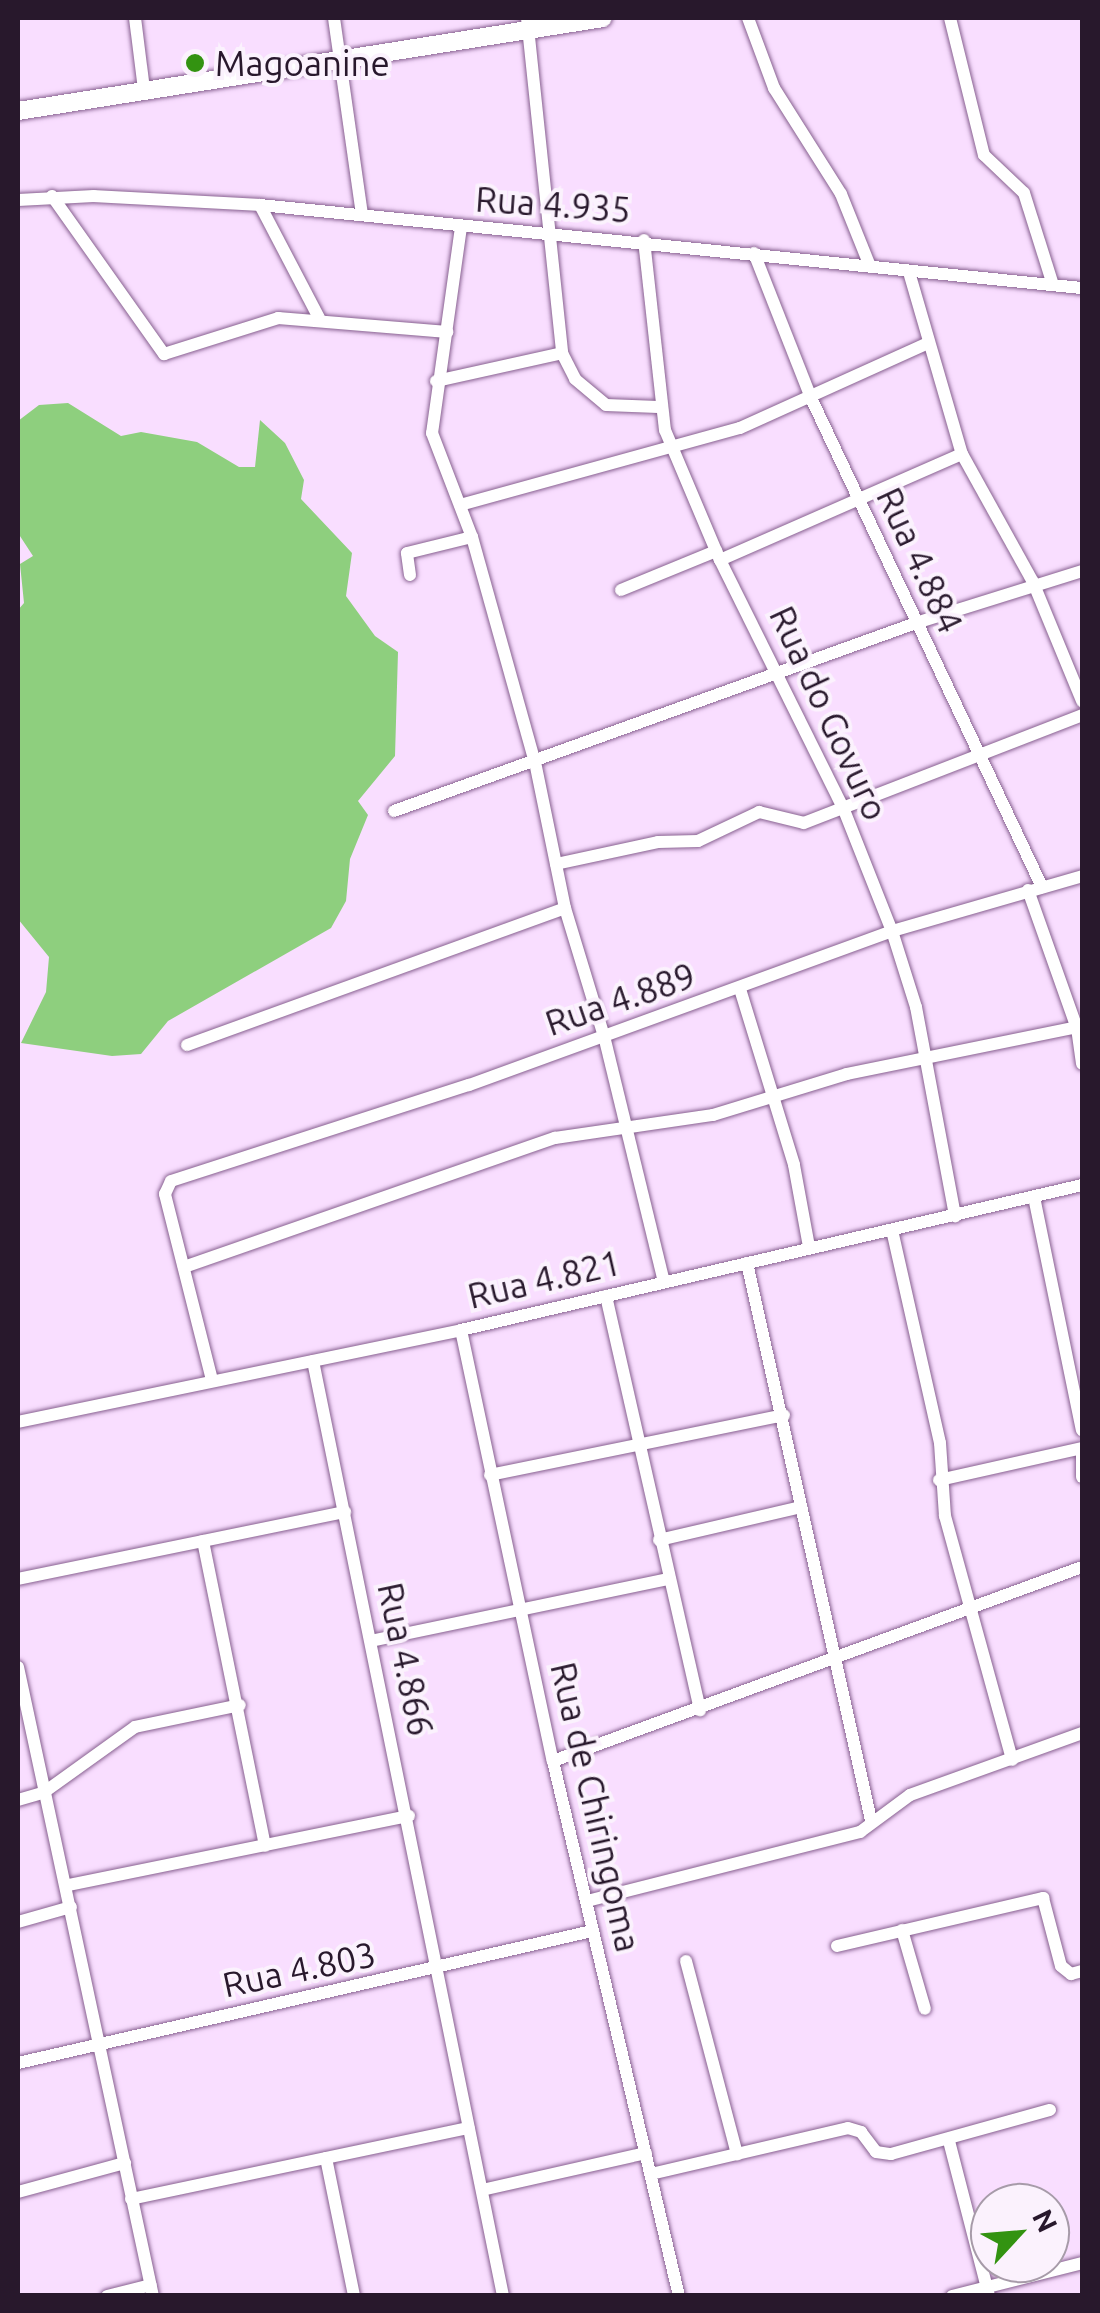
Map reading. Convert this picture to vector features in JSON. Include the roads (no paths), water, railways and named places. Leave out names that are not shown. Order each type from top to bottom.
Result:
[{"type":"main road","points":[[21,114],[144,89],[340,59],[528,24],[603,18]]},
{"type":"street","points":[[135,18],[144,89]]},
{"type":"street","points":[[334,18],[362,216]]},
{"type":"street","points":[[748,18],[774,88],[841,194],[870,266]]},
{"type":"street","points":[[950,18],[984,154],[1024,193],[1052,284]]},
{"type":"street","points":[[528,24],[554,234],[562,353],[575,378],[606,405],[658,407]]},
{"type":"street","points":[[52,196],[164,354],[243,325],[319,318],[446,332]]},
{"type":"street","name":"Rua 4.935","points":[[18,200],[52,196],[260,205],[461,227],[644,240],[908,272],[1082,288]]},
{"type":"street","points":[[260,205],[319,318]]},
{"type":"street","points":[[461,227],[436,381],[432,433],[472,537],[535,762],[565,908],[604,1036],[664,1282]]},
{"type":"street","name":"Rua do Govuro","points":[[644,240],[658,407],[718,556],[782,674],[844,810],[892,931],[927,1057],[955,1216]]},
{"type":"street","name":"Rua 4.884","points":[[754,253],[811,398],[978,752],[1035,888],[1080,1027],[1082,1064]]},
{"type":"street","points":[[908,272],[926,344],[962,454],[1034,582],[1082,701]]},
{"type":"street","points":[[460,506],[740,428],[926,344]]},
{"type":"street","points":[[436,381],[562,353]]},
{"type":"street","points":[[621,590],[859,502],[962,454]]},
{"type":"street","points":[[410,575],[407,553],[472,537]]},
{"type":"street","points":[[394,811],[916,623],[1034,582],[1082,571]]},
{"type":"street","points":[[556,864],[658,842],[698,841],[759,812],[804,822],[844,810],[978,752],[1082,715]]},
{"type":"street","name":"Rua 4.889","points":[[184,1267],[165,1194],[178,1179],[740,989],[892,931],[1082,876]]},
{"type":"street","points":[[187,1045],[565,908]]},
{"type":"street","points":[[740,989],[775,1096],[809,1247]]},
{"type":"street","points":[[212,1380],[184,1267],[537,1144],[623,1126],[712,1115],[927,1057],[1080,1027]]},
{"type":"street","name":"Rua 4.821","points":[[18,1422],[462,1330],[1082,1185]]},
{"type":"street","points":[[1034,1197],[1075,1345],[1082,1430]]},
{"type":"street","points":[[892,1230],[940,1442],[938,1480],[967,1610],[1012,1760]]},
{"type":"street","points":[[747,1263],[784,1416],[831,1663],[871,1820]]},
{"type":"street","points":[[606,1296],[636,1446],[700,1710]]},
{"type":"street","name":"Rua de Chiringoma","points":[[462,1330],[553,1762],[680,2296]]},
{"type":"street","name":"Rua 4.866","points":[[314,1361],[503,2296]]},
{"type":"street","points":[[490,1475],[784,1416]]},
{"type":"street","points":[[938,1480],[1082,1452],[1082,1478]]},
{"type":"street","points":[[659,1540],[801,1507]]},
{"type":"street","points":[[18,1579],[345,1512]]},
{"type":"street","points":[[203,1541],[240,1705],[265,1846]]},
{"type":"street","points":[[553,1762],[831,1663],[1082,1567]]},
{"type":"street","points":[[371,1641],[668,1579]]},
{"type":"street","points":[[18,1672],[68,1886],[152,2290],[106,2296]]},
{"type":"street","points":[[18,1800],[44,1792],[135,1727],[240,1705]]},
{"type":"street","points":[[587,1901],[848,1836],[910,1795],[1082,1733]]},
{"type":"street","points":[[68,1886],[409,1816]]},
{"type":"street","points":[[838,1946],[1043,1898],[1066,1972],[1082,1971]]},
{"type":"street","points":[[18,1922],[71,1907]]},
{"type":"street","points":[[902,1930],[925,2008]]},
{"type":"street","name":"Rua 4.803","points":[[18,2063],[100,2041],[439,1970],[592,1931]]},
{"type":"street","points":[[686,1961],[737,2154]]},
{"type":"street","points":[[651,2174],[848,2128],[882,2154],[949,2141],[1050,2110]]},
{"type":"street","points":[[131,2199],[469,2128]]},
{"type":"street","points":[[949,2141],[988,2291]]},
{"type":"street","points":[[482,2190],[646,2154]]},
{"type":"street","points":[[326,2158],[354,2296]]},
{"type":"street","points":[[18,2192],[125,2163]]},
{"type":"street","points":[[952,2296],[988,2291],[1082,2263]]},
{"type":"place","name":"Magoanine","points":[[195,63]]}]
